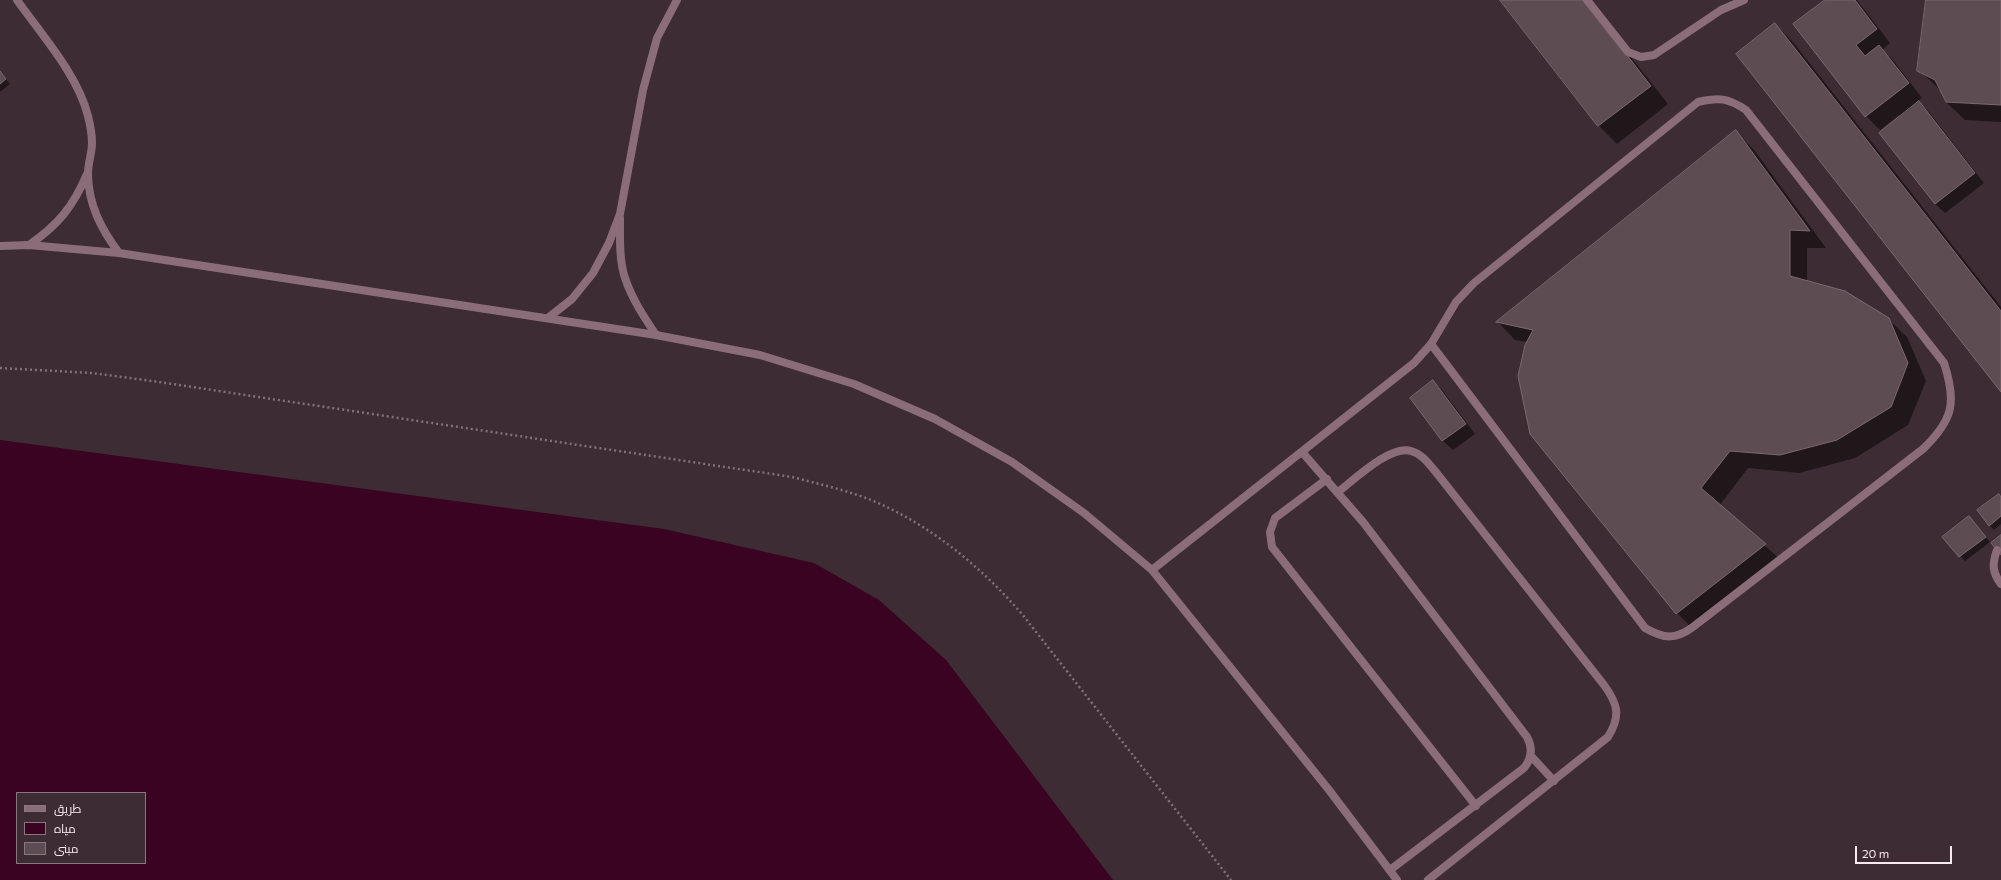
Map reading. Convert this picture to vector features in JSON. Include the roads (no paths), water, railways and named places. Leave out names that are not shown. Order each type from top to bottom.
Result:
[{"type":"street","points":[[16,0],[63,65],[78,89],[88,115],[92,143],[88,172],[93,207],[99,224],[119,254]]},
{"type":"street","points":[[548,318],[572,299],[593,273],[609,243],[620,214],[645,82],[657,38],[677,0]]},
{"type":"street","points":[[1587,0],[1628,52],[1641,56],[1654,54],[1721,10],[1744,0]]},
{"type":"street","points":[[1152,570],[1414,363],[1431,344],[1456,302],[1474,283],[1698,102],[1715,98],[1732,101],[1746,110],[1944,363],[1952,386],[1950,410],[1940,432],[1923,449],[1694,627],[1682,635],[1670,637],[1656,635],[1645,628],[1431,344]]},
{"type":"street","points":[[29,245],[49,231],[66,214],[78,194],[88,172]]},
{"type":"street","points":[[620,214],[620,242],[624,277],[638,307],[656,335]]},
{"type":"street","points":[[0,246],[29,245],[119,254],[656,335],[760,355],[854,384],[935,419],[1012,462],[1084,513],[1152,570],[1329,790],[1397,880]]},
{"type":"street","points":[[1338,492],[1394,451],[1411,451],[1420,455],[1435,471],[1612,695],[1616,705],[1617,717],[1614,728],[1608,737],[1428,880]]},
{"type":"street","points":[[1302,452],[1363,522],[1527,736],[1531,746],[1531,756],[1524,768],[1390,870]]},
{"type":"street","points":[[1326,480],[1275,518],[1270,532],[1272,547],[1476,806]]},
{"type":"street","points":[[1997,550],[1993,562],[1995,575],[2001,584]]},
{"type":"street","points":[[1531,756],[1554,781]]},
{"type":"water","points":[[0,440],[664,529],[814,563],[879,600],[946,660],[1113,880],[0,880]]}]
